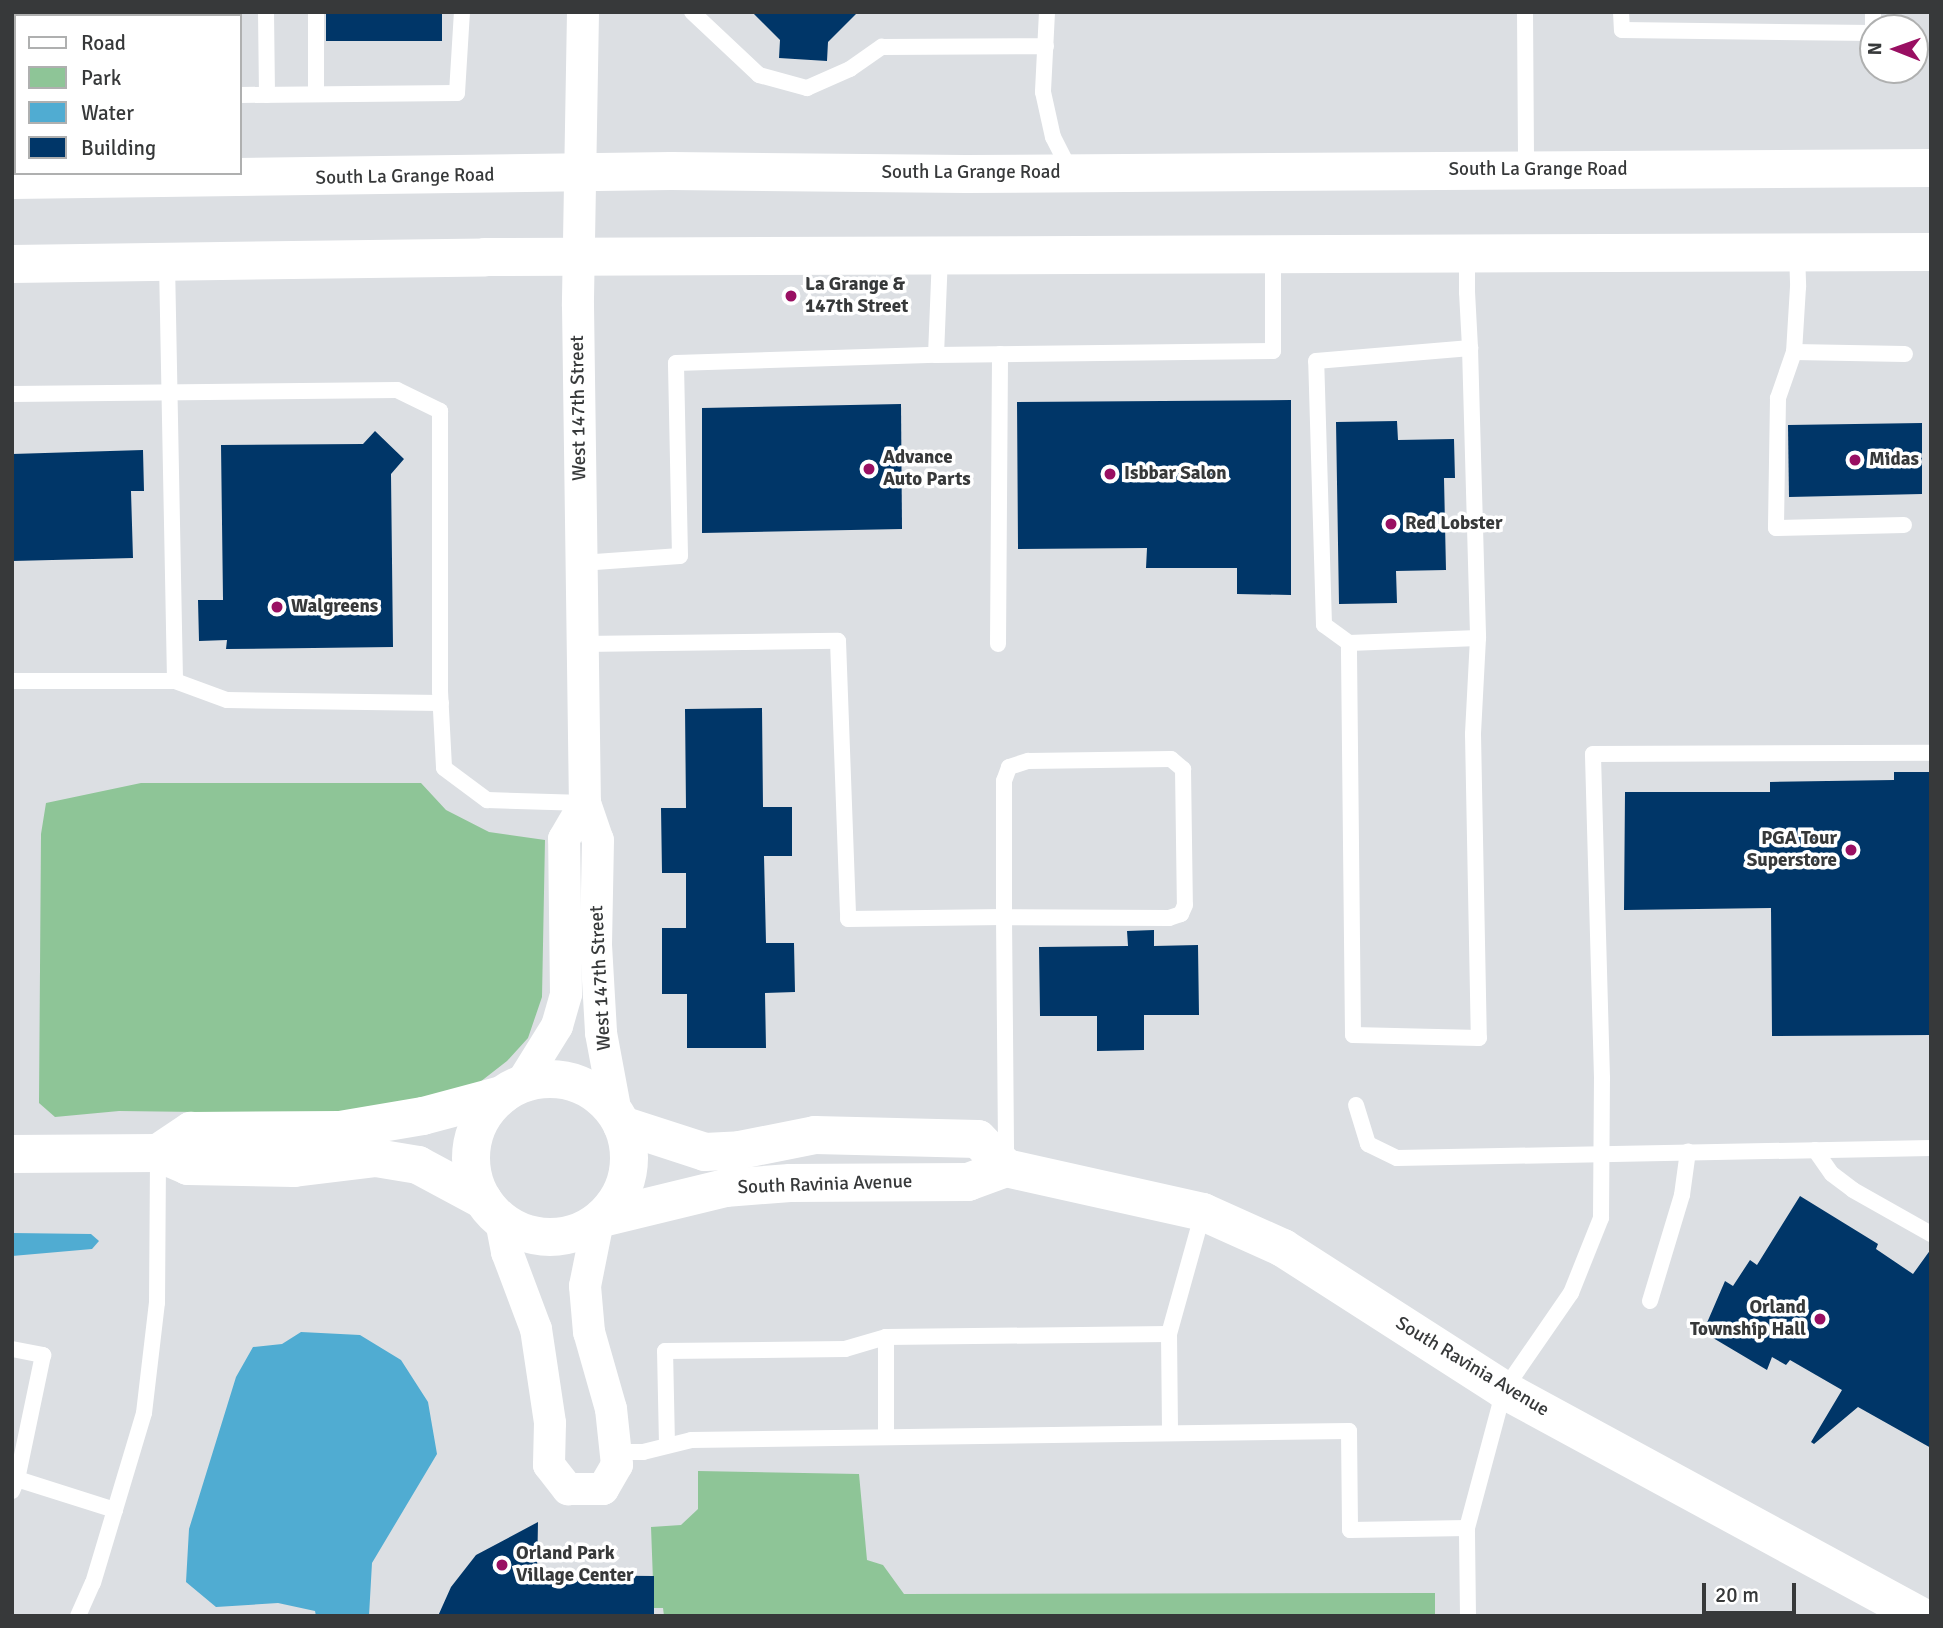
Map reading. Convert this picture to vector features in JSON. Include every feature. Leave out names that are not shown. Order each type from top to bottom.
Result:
[{"type":"main road","name":"South La Grange Road","points":[[12,180],[101,176],[580,175],[671,171],[1071,173],[1931,168]]},
{"type":"main road","points":[[12,264],[579,257],[1931,252]]},
{"type":"main road","points":[[12,1154],[158,1153],[188,1166],[294,1168],[376,1158],[418,1165],[492,1210],[525,1234],[552,1238],[579,1232],[600,1219],[618,1199],[627,1177],[629,1153],[619,1119],[602,1097],[585,1086],[565,1079],[543,1079],[423,1116],[340,1130],[191,1131],[158,1153]]},
{"type":"main road","points":[[492,1210],[473,1177],[471,1152],[476,1130],[486,1111],[511,1089]]},
{"type":"main road","name":"South Ravinia Avenue","points":[[619,1119],[705,1152],[740,1150],[815,1135],[978,1139],[1006,1168]]},
{"type":"main road","name":"South Ravinia Avenue","points":[[600,1219],[726,1188],[790,1183],[968,1182],[1006,1168],[1203,1212],[1283,1248],[1504,1390],[1920,1616]]},
{"type":"street","name":"West 147th Street","points":[[583,12],[579,257],[585,803],[598,839],[596,944],[601,1033],[619,1119]]},
{"type":"street","name":"West 147th Street","points":[[511,1089],[557,1026],[566,994],[564,839],[585,803]]},
{"type":"street","points":[[492,1210],[536,1329],[550,1423],[549,1465],[568,1489],[603,1489],[618,1465],[611,1409],[589,1332],[585,1286],[600,1219]]},
{"type":"lane","points":[[266,12],[267,95]]},
{"type":"lane","points":[[316,12],[316,94]]},
{"type":"lane","points":[[242,95],[457,93],[461,12]]},
{"type":"lane","points":[[692,12],[759,75],[807,88],[850,69],[882,47],[1046,46]]},
{"type":"lane","points":[[1047,12],[1043,92],[1053,137],[1071,173]]},
{"type":"lane","points":[[1525,12],[1526,170]]},
{"type":"lane","points":[[1621,12],[1622,30],[1859,31]]},
{"type":"lane","points":[[1797,253],[1794,352],[1778,398],[1776,528],[1904,525]]},
{"type":"lane","points":[[581,563],[680,556],[676,363],[936,355],[1273,351],[1273,254]]},
{"type":"lane","points":[[1349,643],[1353,1035],[1479,1038],[1474,734],[1478,638],[1467,254]]},
{"type":"lane","points":[[936,355],[940,256]]},
{"type":"lane","points":[[167,263],[175,681]]},
{"type":"lane","points":[[1470,348],[1316,361],[1324,625],[1349,643],[1478,638]]},
{"type":"lane","points":[[1794,352],[1905,354]]},
{"type":"lane","points":[[998,644],[1000,354]]},
{"type":"lane","points":[[12,394],[397,390],[440,411],[441,703],[444,768],[466,787],[487,800],[585,803]]},
{"type":"lane","points":[[582,644],[838,641],[848,919],[1004,917],[1169,918],[1181,914],[1185,905],[1183,769],[1171,759],[1028,761],[1009,767],[1004,781],[1004,917],[1006,1168]]},
{"type":"lane","points":[[12,681],[175,681],[227,700],[441,703]]},
{"type":"lane","points":[[1468,1616],[1467,1528],[1504,1390],[1571,1293],[1601,1218],[1593,754],[1931,753]]},
{"type":"lane","points":[[1356,1105],[1368,1144],[1397,1158],[1931,1148]]},
{"type":"lane","points":[[1815,1150],[1832,1174],[1853,1190],[1931,1234]]},
{"type":"lane","points":[[1650,1301],[1682,1195],[1688,1151]]},
{"type":"lane","points":[[78,1616],[93,1583],[144,1413],[157,1303],[158,1153]]},
{"type":"lane","points":[[1170,1433],[1169,1334],[1203,1212]]},
{"type":"lane","points":[[667,1446],[665,1351],[845,1349],[886,1337],[1169,1334]]},
{"type":"lane","points":[[886,1337],[886,1435]]},
{"type":"lane","points":[[12,1349],[43,1355],[14,1485],[115,1510]]},
{"type":"lane","points":[[616,1452],[643,1452],[691,1440],[886,1435],[1349,1431],[1350,1530],[1467,1528]]},
{"type":"green space","points":[[141,783],[421,783],[446,810],[489,832],[545,840],[542,997],[528,1038],[507,1061],[471,1089],[350,1114],[119,1111],[55,1117],[39,1103],[41,834],[46,803]]},
{"type":"green space","points":[[698,1471],[859,1474],[867,1560],[883,1565],[904,1594],[1435,1593],[1435,1616],[664,1616],[663,1608],[654,1608],[651,1527],[681,1525],[698,1509]]},
{"type":"water","points":[[12,1233],[91,1234],[99,1241],[92,1249],[12,1256]]},
{"type":"water","points":[[301,1332],[360,1335],[401,1360],[428,1402],[437,1454],[372,1563],[369,1616],[316,1616],[315,1611],[278,1603],[216,1607],[186,1582],[189,1529],[236,1377],[253,1347],[282,1344]]},
{"type":"building","points":[[326,12],[442,12],[442,41],[326,41]]},
{"type":"building","points":[[752,12],[858,12],[828,42],[827,61],[779,58],[780,40]]},
{"type":"building","points":[[1291,400],[1291,595],[1237,594],[1237,568],[1146,568],[1147,548],[1018,549],[1017,402]]},
{"type":"building","points":[[901,404],[902,529],[702,533],[702,408]]},
{"type":"building","name":"Red Lobster","points":[[1397,421],[1398,440],[1454,439],[1455,478],[1444,478],[1446,570],[1396,571],[1397,603],[1339,604],[1336,422]]},
{"type":"building","name":"Midas","points":[[1922,423],[1922,494],[1789,497],[1788,425]]},
{"type":"building","name":"Walgreens","points":[[375,431],[404,459],[391,474],[393,647],[226,649],[227,640],[199,641],[198,600],[223,600],[221,445],[363,444]]},
{"type":"building","points":[[143,450],[144,491],[131,491],[133,558],[12,561],[12,454]]},
{"type":"building","points":[[762,708],[763,807],[792,807],[792,856],[764,856],[766,943],[794,943],[795,992],[765,993],[766,1048],[687,1048],[687,994],[662,994],[662,928],[686,928],[686,873],[662,873],[661,808],[686,808],[685,709]]},
{"type":"building","name":"PGA Tour Superstore","points":[[1894,772],[1931,772],[1931,1035],[1772,1036],[1771,908],[1624,910],[1625,792],[1770,792],[1770,782],[1894,780]]},
{"type":"building","points":[[1154,930],[1154,946],[1198,945],[1199,1015],[1144,1015],[1144,1050],[1097,1051],[1097,1016],[1040,1016],[1039,947],[1128,946],[1127,931]]},
{"type":"building","name":"Orland Township Hall","points":[[1800,1196],[1878,1244],[1876,1249],[1913,1274],[1931,1249],[1931,1448],[1858,1407],[1814,1444],[1811,1442],[1842,1390],[1790,1360],[1786,1365],[1772,1357],[1767,1370],[1703,1332],[1725,1281],[1733,1286],[1750,1260],[1757,1265]]},
{"type":"building","name":"Orland Park Village Center","points":[[538,1522],[537,1575],[654,1576],[654,1616],[438,1616],[451,1587],[476,1555]]},
{"type":"place","name":"La Grange & 147th Street","points":[[791,296]]},
{"type":"place","name":"Midas","points":[[1855,460]]},
{"type":"place","name":"Advance Auto Parts","points":[[869,469]]},
{"type":"place","name":"Isbbar Salon","points":[[1110,474]]},
{"type":"place","name":"Red Lobster","points":[[1391,524]]},
{"type":"place","name":"Walgreens","points":[[277,607]]},
{"type":"place","name":"PGA Tour Superstore","points":[[1851,850]]},
{"type":"place","name":"Orland Township Hall","points":[[1820,1319]]},
{"type":"place","name":"Orland Park Village Center","points":[[502,1565]]}]
